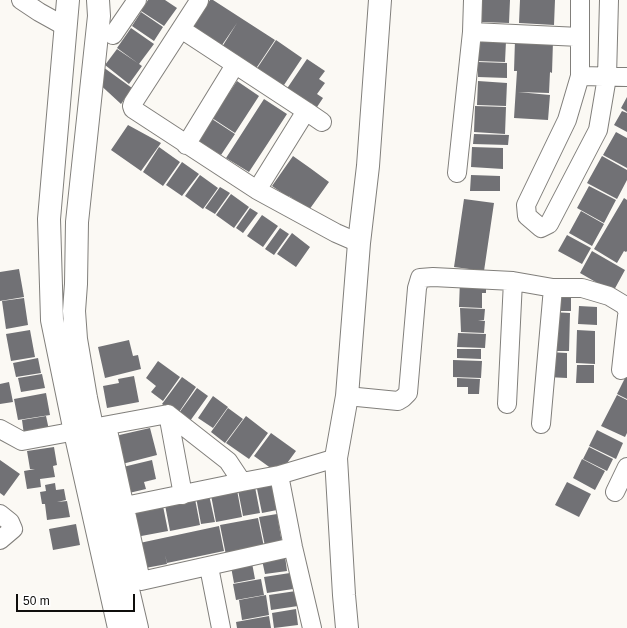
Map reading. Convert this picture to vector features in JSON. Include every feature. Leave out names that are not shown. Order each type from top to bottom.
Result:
[{"type":"street","points":[[21,0],[38,12],[66,27]]},
{"type":"street","points":[[68,0],[49,218],[52,320],[91,428],[125,506],[141,581],[293,547]]},
{"type":"street","points":[[98,0],[99,16],[77,222],[74,311],[76,339],[91,428],[119,628]]},
{"type":"street","points":[[113,35],[137,0]]},
{"type":"street","points":[[347,628],[336,458],[346,396],[359,243],[368,166],[380,0]]},
{"type":"street","points":[[457,173],[472,32],[473,0]]},
{"type":"street","points":[[580,0],[580,76],[567,120],[526,206],[527,216],[541,228],[549,224],[598,130],[607,77],[609,0]]},
{"type":"street","points":[[199,1],[132,106],[135,111],[257,190],[336,233],[359,243]]},
{"type":"street","points":[[181,29],[322,122]]},
{"type":"street","points":[[472,32],[580,37]]},
{"type":"street","points":[[186,145],[235,65]]},
{"type":"street","points":[[580,76],[627,77]]},
{"type":"street","points":[[257,190],[306,111]]},
{"type":"street","points":[[346,396],[398,401],[408,393],[417,288],[420,278],[433,277],[514,281],[553,288],[582,288],[609,296],[624,305],[627,310]]},
{"type":"street","points":[[507,404],[514,281]]},
{"type":"street","points":[[541,424],[553,288]]},
{"type":"street","points":[[621,370],[627,316]]},
{"type":"street","points":[[168,414],[183,495]]},
{"type":"street","points":[[0,429],[22,442],[168,414],[228,461],[242,482]]},
{"type":"street","points":[[91,428],[137,628]]},
{"type":"street","points":[[125,506],[279,475],[336,458]]},
{"type":"street","points":[[615,492],[627,467]]},
{"type":"street","points":[[279,475],[293,547],[312,628]]},
{"type":"street","points":[[0,514],[10,522],[13,529],[0,540]]},
{"type":"street","points":[[209,567],[221,628]]},
{"type":"building","points":[[148,0],[165,0],[177,8],[164,26],[141,11]]},
{"type":"building","points":[[210,0],[213,0],[275,40],[255,70],[222,47],[237,23],[220,48],[191,28]]},
{"type":"building","points":[[481,0],[510,0],[509,23],[480,22]]},
{"type":"building","points":[[520,0],[555,0],[554,25],[519,23]]},
{"type":"building","points":[[141,12],[163,27],[154,41],[132,26]]},
{"type":"building","points":[[131,28],[154,44],[139,64],[117,48]]},
{"type":"building","points":[[276,40],[302,58],[282,88],[256,70]]},
{"type":"building","points":[[477,40],[506,41],[505,62],[476,61]]},
{"type":"building","points":[[515,40],[553,41],[552,73],[550,72],[549,93],[518,92],[550,95],[548,120],[514,118],[517,71],[514,71]]},
{"type":"building","points":[[117,49],[142,66],[129,84],[105,65]]},
{"type":"building","points":[[307,59],[325,71],[319,79],[325,83],[317,94],[323,98],[315,110],[286,90]]},
{"type":"building","points":[[478,62],[507,63],[507,78],[478,77]]},
{"type":"building","points":[[103,67],[132,88],[121,104],[95,80]]},
{"type":"building","points":[[237,81],[259,96],[235,133],[212,118]]},
{"type":"building","points":[[478,81],[507,83],[506,106],[477,105]]},
{"type":"building","points":[[627,97],[627,112],[621,108]]},
{"type":"building","points":[[264,99],[287,114],[249,172],[226,158]]},
{"type":"building","points":[[475,106],[506,107],[505,134],[474,132]]},
{"type":"building","points":[[622,111],[627,113],[627,132],[614,125]]},
{"type":"building","points":[[212,119],[235,134],[221,155],[198,141]]},
{"type":"building","points":[[128,125],[161,143],[141,171],[111,150]]},
{"type":"building","points":[[616,132],[627,138],[627,168],[603,155]]},
{"type":"building","points":[[474,134],[509,135],[508,145],[473,144]]},
{"type":"building","points":[[159,147],[180,162],[163,186],[143,172]]},
{"type":"building","points":[[472,147],[503,148],[503,169],[471,167]]},
{"type":"building","points":[[293,156],[329,182],[309,210],[272,186]]},
{"type":"building","points":[[602,156],[627,170],[627,180],[617,199],[587,183]]},
{"type":"building","points":[[182,162],[199,174],[182,196],[166,185]]},
{"type":"building","points":[[200,175],[218,188],[203,209],[185,196]]},
{"type":"building","points":[[471,175],[500,176],[500,191],[470,191]]},
{"type":"building","points":[[589,186],[616,200],[604,223],[577,208]]},
{"type":"building","points":[[220,187],[230,193],[215,214],[205,208]]},
{"type":"building","points":[[231,194],[249,207],[234,228],[216,215]]},
{"type":"building","points":[[624,198],[627,200],[627,251],[624,251],[617,263],[594,249]]},
{"type":"building","points":[[464,199],[494,203],[484,271],[454,267]]},
{"type":"building","points":[[250,208],[258,213],[243,233],[236,228]]},
{"type":"building","points":[[581,211],[604,224],[592,246],[569,233]]},
{"type":"building","points":[[262,215],[278,226],[263,247],[247,236]]},
{"type":"building","points":[[280,228],[289,234],[274,255],[265,249]]},
{"type":"building","points":[[292,233],[310,247],[296,267],[277,254]]},
{"type":"building","points":[[567,235],[591,248],[582,264],[558,251]]},
{"type":"building","points":[[592,251],[625,270],[613,292],[580,273]]},
{"type":"building","points":[[19,269],[24,297],[0,301],[0,272]]},
{"type":"building","points":[[460,280],[486,281],[486,293],[482,293],[482,308],[459,307]]},
{"type":"building","points":[[555,290],[571,290],[571,311],[554,311]]},
{"type":"building","points":[[24,298],[28,325],[6,329],[2,301]]},
{"type":"building","points":[[579,306],[597,307],[597,325],[578,324]]},
{"type":"building","points":[[460,308],[485,309],[484,320],[478,320],[485,321],[484,333],[461,332]]},
{"type":"building","points":[[552,312],[570,313],[569,351],[549,351]]},
{"type":"building","points":[[30,330],[35,357],[11,361],[6,334]]},
{"type":"building","points":[[577,330],[595,331],[595,364],[576,363]]},
{"type":"building","points":[[458,333],[486,334],[485,348],[457,347]]},
{"type":"building","points":[[129,340],[133,356],[138,355],[141,369],[105,378],[98,347]]},
{"type":"building","points":[[457,349],[481,349],[481,359],[457,358]]},
{"type":"building","points":[[548,352],[567,353],[567,378],[547,377]]},
{"type":"building","points":[[38,358],[41,373],[16,377],[13,363]]},
{"type":"building","points":[[453,360],[482,361],[481,378],[453,377]]},
{"type":"building","points":[[158,361],[180,377],[163,401],[151,392],[156,386],[146,378]]},
{"type":"building","points":[[577,365],[594,365],[594,383],[576,383]]},
{"type":"building","points":[[42,374],[45,388],[21,392],[18,378]]},
{"type":"building","points":[[627,374],[627,399],[617,394]]},
{"type":"building","points":[[134,376],[139,402],[107,408],[103,386],[119,383],[118,379]]},
{"type":"building","points":[[182,377],[196,387],[177,415],[162,404]]},
{"type":"building","points":[[457,378],[480,379],[479,394],[468,394],[468,387],[457,387]]},
{"type":"building","points":[[9,382],[13,402],[0,404],[0,384]]},
{"type":"building","points":[[197,388],[208,396],[190,421],[179,413]]},
{"type":"building","points":[[46,393],[50,415],[18,420],[14,399]]},
{"type":"building","points":[[617,395],[627,400],[627,433],[625,437],[601,426]]},
{"type":"building","points":[[213,396],[228,407],[213,428],[198,418]]},
{"type":"building","points":[[228,408],[243,419],[225,443],[211,432]]},
{"type":"building","points":[[46,416],[49,430],[24,435],[22,420]]},
{"type":"building","points":[[246,416],[268,433],[249,459],[226,443]]},
{"type":"building","points":[[150,428],[157,455],[122,464],[115,436]]},
{"type":"building","points":[[597,430],[623,443],[616,459],[589,446]]},
{"type":"building","points":[[271,433],[296,451],[279,474],[254,456]]},
{"type":"building","points":[[54,447],[57,465],[53,466],[55,477],[40,479],[41,487],[27,489],[24,471],[35,469],[30,469],[27,451]]},
{"type":"building","points":[[589,447],[613,459],[607,471],[583,459]]},
{"type":"building","points":[[582,459],[605,471],[595,490],[573,478]]},
{"type":"building","points":[[0,460],[20,474],[4,496],[0,493]]},
{"type":"building","points":[[152,460],[156,479],[144,482],[146,489],[129,493],[123,467]]},
{"type":"building","points":[[276,480],[282,509],[262,513],[256,484]]},
{"type":"building","points":[[567,482],[591,494],[579,517],[555,505]]},
{"type":"building","points":[[55,483],[56,490],[64,489],[66,500],[57,502],[67,501],[70,517],[47,520],[45,504],[42,504],[40,492],[46,491],[45,485]]},
{"type":"building","points":[[255,487],[260,513],[243,516],[238,490]]},
{"type":"building","points":[[237,490],[242,517],[216,522],[211,495]]},
{"type":"building","points":[[209,495],[215,522],[201,524],[196,497]]},
{"type":"building","points":[[195,499],[200,525],[170,531],[165,505]]},
{"type":"building","points":[[163,506],[168,531],[136,537],[131,512]]},
{"type":"building","points":[[277,514],[282,543],[265,546],[259,517]]},
{"type":"building","points":[[258,518],[264,547],[226,555],[220,525]]},
{"type":"building","points":[[76,524],[80,545],[53,550],[49,529]]},
{"type":"building","points":[[219,526],[224,551],[167,563],[165,555],[167,564],[140,569],[135,544]]},
{"type":"building","points":[[285,556],[287,571],[265,574],[262,560]]},
{"type":"building","points":[[252,563],[255,579],[234,583],[231,567]]},
{"type":"building","points":[[290,573],[293,589],[267,593],[264,577]]},
{"type":"building","points":[[261,579],[264,595],[236,600],[233,584]]},
{"type":"building","points":[[296,591],[298,606],[271,610],[269,595]]},
{"type":"building","points":[[266,595],[269,615],[242,620],[239,600]]},
{"type":"building","points":[[296,609],[298,625],[274,628],[272,613]]},
{"type":"building","points":[[269,616],[271,628],[237,628],[236,622]]}]
